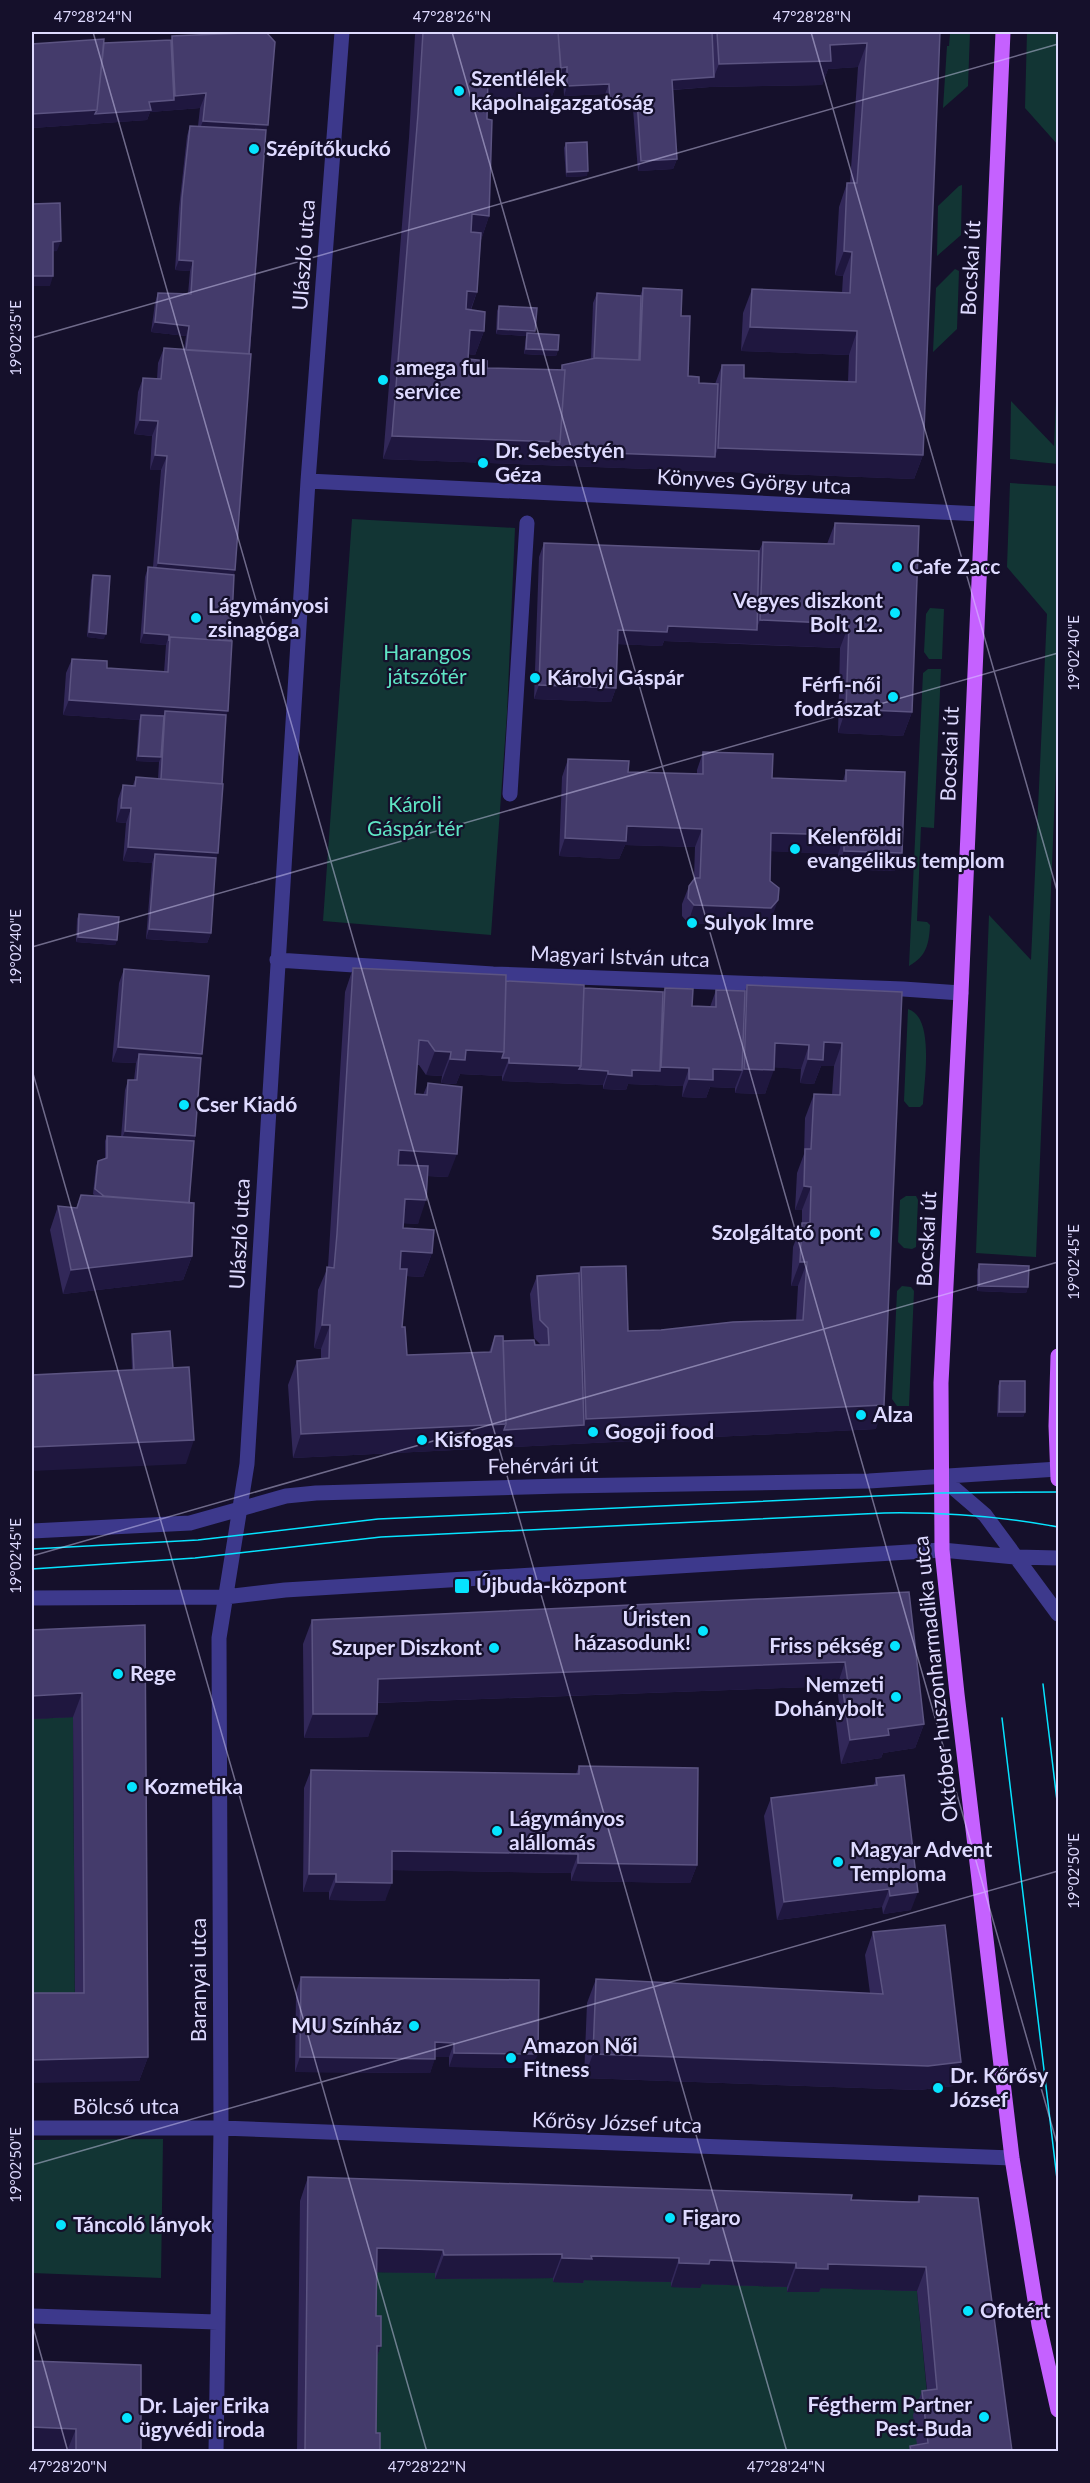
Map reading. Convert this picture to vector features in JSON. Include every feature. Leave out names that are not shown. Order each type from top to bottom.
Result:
[{"type":"main road","name":"Bocskai út","points":[[942,1478],[941,1383],[961,993],[1003,32]]},
{"type":"main road","points":[[1058,1473],[1056,1426],[1059,1356]]},
{"type":"main road","name":"Október huszonharmadika utca","points":[[942,1478],[942,1550],[1012,2158],[1039,2325],[1059,2410]]},
{"type":"street","name":"Ulászló utca","points":[[308,481],[342,32]]},
{"type":"street","name":"Könyves György utca","points":[[308,481],[981,514]]},
{"type":"street","points":[[277,960],[308,481]]},
{"type":"street","points":[[510,794],[527,523]]},
{"type":"street","name":"Ulászló utca","points":[[240,1509],[247,1464],[277,960]]},
{"type":"street","name":"Magyari István utca","points":[[277,960],[493,974],[961,993]]},
{"type":"street","name":"Fehérvári út","points":[[32,1531],[190,1523],[286,1496],[316,1493],[942,1478],[1058,1473]]},
{"type":"street","points":[[942,1478],[985,1515],[1059,1614]]},
{"type":"street","name":"Baranyai utca","points":[[216,2451],[220,2128],[218,1659],[225,1597],[240,1509]]},
{"type":"street","points":[[32,1598],[225,1597],[285,1590],[942,1550],[1015,1557],[1059,1558]]},
{"type":"street","name":"Bölcső utca","points":[[32,2128],[220,2128]]},
{"type":"street","name":"Kőrösy József utca","points":[[220,2128],[1012,2158]]},
{"type":"street","points":[[32,2316],[217,2322]]},
{"type":"green space","points":[[947,32],[970,32],[968,86],[943,108],[947,46],[949,46],[950,34]]},
{"type":"green space","points":[[1027,32],[1058,32],[1058,145],[1025,108]]},
{"type":"green space","points":[[962,185],[961,235],[937,256],[938,206]]},
{"type":"green space","points":[[955,269],[959,271],[957,329],[933,352],[936,288]]},
{"type":"green space","points":[[1058,356],[1058,464],[1010,459],[1011,401],[1054,446]]},
{"type":"green space","points":[[1010,483],[1058,486],[1058,718],[1036,1257],[976,1253],[989,915],[1031,960],[1047,614],[1007,567]]},
{"type":"green space","name":"Károli Gáspár tér","points":[[352,519],[515,528],[507,713],[491,935],[323,921]]},
{"type":"green space","points":[[930,608],[944,609],[942,659],[929,659],[924,652],[926,614]]},
{"type":"green space","points":[[928,669],[941,669],[934,828],[921,827],[917,921],[927,922],[930,925],[926,948],[920,958],[909,966],[923,673]]},
{"type":"green space","points":[[908,1009],[916,1014],[922,1024],[925,1037],[925,1081],[923,1104],[920,1107],[909,1107],[904,1101]]},
{"type":"green space","points":[[906,1196],[916,1196],[918,1200],[916,1247],[912,1249],[904,1248],[898,1242],[900,1200]]},
{"type":"green space","points":[[902,1286],[911,1287],[914,1291],[909,1406],[897,1406],[892,1399],[897,1291]]},
{"type":"green space","points":[[73,1717],[75,2017],[32,2017],[32,1719]]},
{"type":"green space","points":[[163,2139],[161,2278],[32,2273],[32,2140]]},
{"type":"green space","points":[[368,2272],[435,2273],[435,2279],[553,2278],[553,2282],[583,2283],[583,2280],[671,2282],[671,2287],[700,2288],[701,2284],[787,2287],[788,2292],[819,2292],[819,2288],[917,2291],[929,2413],[917,2451],[367,2452]]},
{"type":"building","points":[[266,32],[275,42],[268,125],[203,121],[206,93],[175,96],[172,36]]},
{"type":"building","points":[[423,32],[558,32],[561,72],[488,77],[487,119],[492,120],[489,216],[472,214],[471,232],[481,233],[477,292],[467,291],[466,309],[485,312],[484,331],[470,330],[468,359],[487,361],[487,368],[565,370],[560,442],[392,436]]},
{"type":"building","points":[[558,32],[712,32],[714,77],[672,80],[677,159],[641,161],[637,99],[610,101],[609,84],[567,86],[567,67],[561,68]]},
{"type":"building","points":[[717,32],[940,32],[923,455],[718,448],[722,365],[744,365],[744,378],[856,382],[857,331],[750,327],[752,289],[850,293],[852,252],[844,251],[847,183],[857,183],[867,43],[830,45],[831,61],[719,64]]},
{"type":"building","points":[[104,39],[97,110],[32,114],[32,44]]},
{"type":"building","points":[[171,40],[174,100],[149,102],[151,110],[95,114],[104,43]]},
{"type":"building","points":[[190,126],[266,130],[249,354],[186,350],[189,326],[155,322],[158,293],[191,294],[193,261],[179,260],[182,198]]},
{"type":"building","points":[[587,142],[588,171],[567,172],[566,143]]},
{"type":"building","points":[[60,203],[61,241],[53,242],[53,276],[32,276],[32,204]]},
{"type":"building","points":[[643,288],[682,290],[681,316],[690,316],[688,376],[699,377],[699,383],[718,384],[715,457],[557,451],[560,442],[565,370],[562,370],[562,365],[596,358],[640,360]]},
{"type":"building","points":[[597,293],[641,296],[639,360],[594,358]]},
{"type":"building","points":[[499,306],[537,308],[535,331],[498,329]]},
{"type":"building","points":[[527,333],[559,335],[558,350],[526,349]]},
{"type":"building","points":[[164,348],[251,354],[235,570],[158,563],[167,456],[155,455],[158,421],[140,420],[143,378],[161,379]]},
{"type":"building","points":[[835,523],[919,526],[912,712],[846,709],[849,624],[760,620],[763,542],[834,544]]},
{"type":"building","points":[[544,543],[759,551],[757,630],[668,626],[667,632],[618,630],[616,688],[539,685]]},
{"type":"building","points":[[148,567],[234,575],[231,641],[170,637],[169,641],[169,635],[144,633]]},
{"type":"building","points":[[93,575],[110,576],[106,634],[89,632]]},
{"type":"building","points":[[170,637],[232,641],[228,711],[69,700],[72,659],[107,661],[107,668],[168,672]]},
{"type":"building","points":[[165,711],[226,715],[222,784],[161,779]]},
{"type":"building","points":[[141,715],[164,716],[161,757],[138,756]]},
{"type":"building","name":"Kelenföldi evangélikus templom","points":[[703,752],[773,754],[772,778],[846,781],[846,770],[905,772],[902,853],[844,851],[844,835],[771,833],[770,881],[779,888],[778,900],[771,908],[694,905],[688,898],[689,886],[695,878],[700,878],[702,829],[627,826],[626,841],[565,838],[568,759],[629,761],[628,772],[703,774]]},
{"type":"building","points":[[136,777],[223,784],[218,853],[128,847],[131,808],[121,808],[123,785],[135,786]]},
{"type":"building","points":[[155,854],[216,858],[211,933],[149,929]]},
{"type":"building","points":[[79,914],[119,917],[117,940],[78,937]]},
{"type":"building","points":[[353,968],[506,975],[504,1052],[466,1050],[465,1060],[450,1059],[451,1052],[435,1051],[428,1041],[419,1040],[415,1094],[427,1095],[428,1083],[462,1087],[457,1154],[399,1150],[398,1165],[428,1166],[426,1200],[405,1199],[403,1228],[434,1230],[432,1253],[401,1251],[400,1269],[407,1269],[402,1327],[405,1327],[407,1355],[491,1352],[495,1336],[503,1336],[506,1424],[301,1434],[297,1361],[329,1358],[330,1325],[322,1325],[327,1267],[334,1268],[337,1234]]},
{"type":"building","points":[[124,969],[209,976],[202,1054],[118,1047]]},
{"type":"building","points":[[506,981],[584,985],[581,1066],[509,1063],[509,1058],[502,1058]]},
{"type":"building","points":[[747,985],[902,992],[884,1405],[586,1419],[581,1267],[626,1266],[628,1331],[661,1330],[733,1322],[803,1320],[807,1262],[800,1262],[802,1223],[810,1223],[811,1187],[804,1186],[805,1149],[811,1149],[814,1094],[840,1095],[842,1043],[824,1042],[823,1060],[808,1059],[809,1045],[775,1043],[774,1070],[744,1069]]},
{"type":"building","points":[[584,988],[663,992],[660,1071],[632,1070],[632,1076],[608,1074],[608,1071],[579,1069],[581,1066]]},
{"type":"building","points":[[665,988],[693,989],[692,1006],[716,1007],[716,990],[745,991],[742,1070],[713,1069],[713,1080],[689,1079],[689,1068],[661,1067]]},
{"type":"building","points":[[139,1054],[201,1058],[195,1136],[125,1131],[128,1080],[137,1080]]},
{"type":"building","points":[[107,1136],[194,1141],[189,1203],[104,1196],[95,1189],[98,1161],[107,1158]]},
{"type":"building","points":[[81,1195],[194,1203],[192,1256],[71,1270],[58,1206],[77,1208]]},
{"type":"building","points":[[979,1264],[1029,1266],[1028,1287],[979,1286]]},
{"type":"building","points":[[579,1273],[584,1425],[504,1430],[506,1424],[503,1341],[534,1340],[535,1345],[549,1345],[548,1328],[540,1320],[537,1276]]},
{"type":"building","points":[[170,1331],[173,1368],[134,1370],[132,1334]]},
{"type":"building","points":[[189,1367],[194,1440],[32,1447],[32,1375]]},
{"type":"building","points":[[1000,1381],[1025,1381],[1025,1412],[999,1412]]},
{"type":"building","points":[[909,1592],[924,1724],[888,1729],[889,1735],[850,1740],[843,1691],[849,1690],[845,1662],[378,1679],[377,1714],[313,1714],[312,1620]]},
{"type":"building","points":[[145,1625],[148,2057],[32,2060],[32,1993],[84,1993],[82,1693],[32,1696],[32,1630]]},
{"type":"building","name":"Lágymányos alállomás","points":[[579,1766],[698,1768],[697,1865],[578,1863],[578,1854],[392,1851],[392,1883],[336,1882],[336,1874],[309,1874],[311,1770],[579,1774]]},
{"type":"building","name":"Magyar Advent Temploma","points":[[904,1775],[918,1892],[890,1896],[889,1889],[784,1902],[771,1798],[877,1785],[876,1778]]},
{"type":"building","points":[[945,1925],[961,2062],[928,2066],[593,2054],[596,1979],[883,1994],[873,1932]]},
{"type":"building","name":"MU Színház","points":[[301,1977],[539,1980],[538,2054],[454,2053],[454,2043],[435,2042],[435,2059],[300,2057]]},
{"type":"building","points":[[308,2177],[852,2195],[851,2200],[910,2202],[919,2202],[919,2196],[978,2198],[1012,2451],[911,2451],[910,2446],[928,2443],[922,2391],[937,2389],[926,2267],[828,2264],[828,2269],[796,2268],[796,2263],[710,2260],[709,2264],[679,2263],[679,2258],[591,2256],[592,2259],[562,2258],[562,2254],[444,2255],[443,2250],[377,2248],[376,2316],[381,2316],[381,2346],[377,2346],[376,2433],[380,2433],[380,2451],[305,2451]]},
{"type":"building","points":[[32,2361],[141,2365],[141,2451],[76,2451],[76,2429],[32,2427]]},
{"type":"tram line","points":[[32,1549],[198,1540],[378,1519],[941,1493],[1058,1492]]},
{"type":"tram line","points":[[32,1569],[195,1558],[381,1537],[884,1513],[972,1516],[1058,1527]]},
{"type":"tram line","points":[[1043,1684],[1058,1809]]},
{"type":"tram line","points":[[1002,1718],[1058,2187]]},
{"type":"place","name":"Szentlélek kápolnaigazgatóság","points":[[459,91]]},
{"type":"place","name":"Szépítőkuckó","points":[[254,149]]},
{"type":"place","name":"amega ful service","points":[[383,380]]},
{"type":"place","name":"Dr. Sebestyén Géza","points":[[483,463]]},
{"type":"place","name":"Cafe Zacc","points":[[897,567]]},
{"type":"place","name":"Vegyes diszkont Bolt 12.","points":[[895,613]]},
{"type":"place","name":"Lágymányosi zsinagóga","points":[[196,618]]},
{"type":"place","name":"Károlyi Gáspár","points":[[535,678]]},
{"type":"place","name":"Férfi-női fodrászat","points":[[893,697]]},
{"type":"place","name":"Kelenföldi evangélikus templom","points":[[795,849]]},
{"type":"place","name":"Sulyok Imre","points":[[692,923]]},
{"type":"place","name":"Cser Kiadó","points":[[184,1105]]},
{"type":"place","name":"Szolgáltató pont","points":[[875,1233]]},
{"type":"place","name":"Alza","points":[[861,1415]]},
{"type":"place","name":"Gogoji food","points":[[593,1432]]},
{"type":"place","name":"Kisfogas","points":[[422,1440]]},
{"type":"place","name":"Újbuda-központ","points":[[462,1586]]},
{"type":"place","name":"Úristen házasodunk!","points":[[703,1631]]},
{"type":"place","name":"Friss pékség","points":[[895,1646]]},
{"type":"place","name":"Szuper Diszkont","points":[[494,1648]]},
{"type":"place","name":"Rege","points":[[118,1674]]},
{"type":"place","name":"Nemzeti Dohánybolt","points":[[896,1697]]},
{"type":"place","name":"Kozmetika","points":[[132,1787]]},
{"type":"place","name":"Lágymányos alállomás","points":[[497,1831]]},
{"type":"place","name":"Magyar Advent Temploma","points":[[838,1862]]},
{"type":"place","name":"MU Színház","points":[[414,2026]]},
{"type":"place","name":"Amazon Női Fitness","points":[[511,2058]]},
{"type":"place","name":"Dr. Kőrősy József","points":[[938,2088]]},
{"type":"place","name":"Figaro","points":[[670,2218]]},
{"type":"place","name":"Táncoló lányok","points":[[61,2225]]},
{"type":"place","name":"Ofotért","points":[[968,2311]]},
{"type":"place","name":"Fégtherm Partner Pest-Buda","points":[[984,2417]]},
{"type":"place","name":"Dr. Lajer Erika ügyvédi iroda","points":[[127,2418]]},
{"type":"park label","name":"Harangos játszótér","points":[[427,665]]}]
